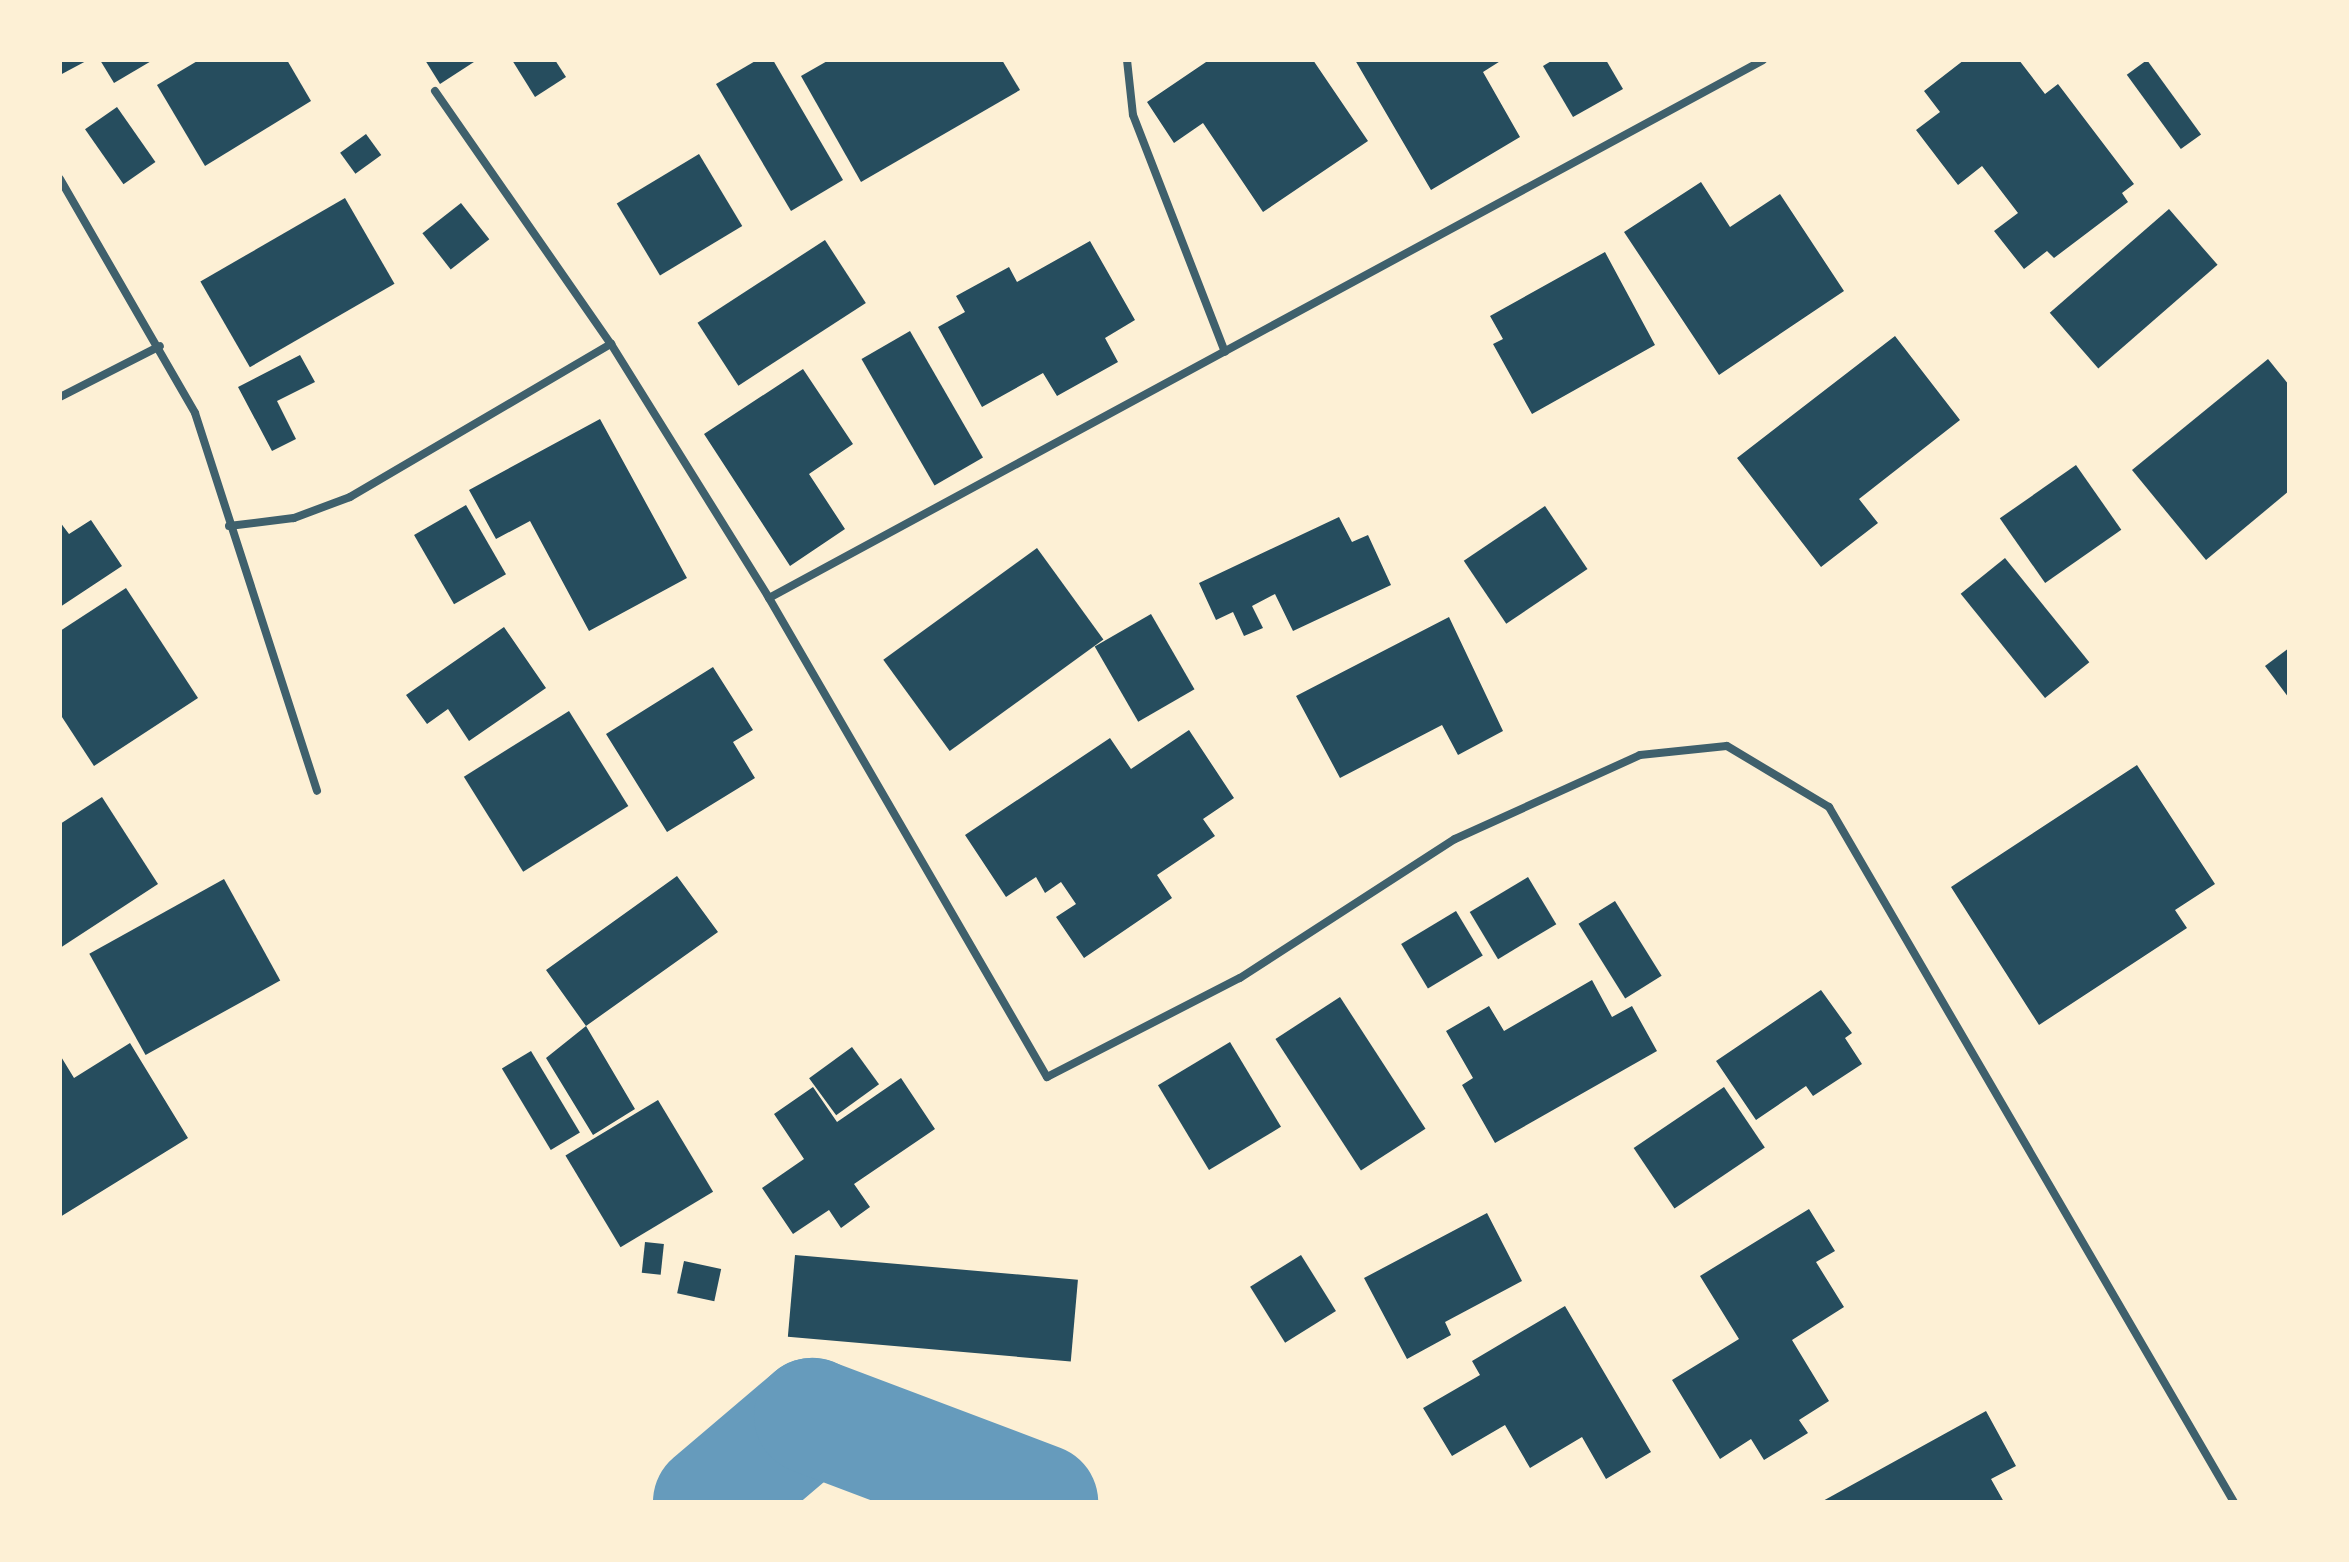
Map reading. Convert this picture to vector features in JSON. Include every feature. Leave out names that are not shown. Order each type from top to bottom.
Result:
[{"type":"street","points":[[1127,60],[1133,115],[1225,352]]},
{"type":"street","points":[[769,598],[1763,60]]},
{"type":"street","points":[[435,91],[611,344],[769,598],[1047,1077],[1240,978],[1455,839],[1640,755],[1727,746],[1829,807],[2234,1502]]},
{"type":"street","points":[[60,179],[160,346],[195,413],[317,791]]},
{"type":"street","points":[[229,526],[294,518],[350,497],[611,344]]},
{"type":"street","points":[[60,397],[160,346]]},
{"type":"building","points":[[60,60],[88,60],[60,75]]},
{"type":"building","points":[[100,60],[153,60],[114,83]]},
{"type":"building","points":[[199,60],[287,60],[311,101],[205,166],[157,85]]},
{"type":"building","points":[[425,60],[477,60],[440,84]]},
{"type":"building","points":[[512,60],[555,60],[566,77],[535,97]]},
{"type":"building","points":[[757,60],[773,60],[843,180],[791,211],[716,84]]},
{"type":"building","points":[[829,60],[1002,60],[1020,90],[861,182],[801,76]]},
{"type":"building","points":[[1209,60],[1313,60],[1368,141],[1263,212],[1203,123],[1174,143],[1147,102]]},
{"type":"building","points":[[1355,60],[1502,60],[1483,72],[1520,137],[1431,190]]},
{"type":"building","points":[[1553,60],[1606,60],[1623,89],[1573,117],[1543,66]]},
{"type":"building","points":[[1964,60],[2019,60],[2045,94],[2058,84],[2134,184],[2122,193],[2128,202],[2054,258],[2047,251],[2024,269],[1994,231],[2018,213],[1982,166],[1958,185],[1916,130],[1940,112],[1924,91]]},
{"type":"building","points":[[2147,60],[2201,134],[2181,149],[2127,75]]},
{"type":"building","points":[[117,107],[155,162],[123,184],[85,129]]},
{"type":"building","points":[[366,134],[381,155],[355,174],[340,153]]},
{"type":"building","points":[[699,154],[742,226],[660,275],[617,203]]},
{"type":"building","points":[[1701,182],[1730,227],[1780,194],[1844,291],[1719,375],[1624,232]]},
{"type":"building","points":[[345,198],[394,284],[250,367],[200,282]]},
{"type":"building","points":[[461,203],[489,239],[451,269],[422,233]]},
{"type":"building","points":[[2169,209],[2218,265],[2098,369],[2050,313]]},
{"type":"building","points":[[825,240],[866,303],[738,386],[698,323]]},
{"type":"building","points":[[1090,241],[1135,320],[1105,338],[1118,362],[1057,396],[1043,373],[982,407],[938,327],[965,312],[956,296],[1009,267],[1017,282]]},
{"type":"building","points":[[1605,252],[1655,345],[1532,414],[1493,344],[1503,339],[1490,316]]},
{"type":"building","points":[[910,331],[983,457],[935,485],[862,359]]},
{"type":"building","points":[[1895,336],[1960,420],[1859,499],[1878,523],[1821,567],[1737,458]]},
{"type":"building","points":[[300,355],[315,382],[277,401],[296,439],[272,451],[238,387]]},
{"type":"building","points":[[2268,359],[2289,385],[2289,491],[2206,560],[2132,470]]},
{"type":"building","points":[[803,369],[853,444],[809,474],[845,529],[790,566],[704,434]]},
{"type":"building","points":[[600,419],[687,578],[589,631],[530,521],[496,539],[469,490]]},
{"type":"building","points":[[2076,465],[2121,530],[2045,583],[2000,518]]},
{"type":"building","points":[[466,505],[506,574],[454,604],[414,535]]},
{"type":"building","points":[[1545,506],[1587,569],[1506,624],[1464,561]]},
{"type":"building","points":[[1339,517],[1352,542],[1368,535],[1391,585],[1293,631],[1275,594],[1252,606],[1263,628],[1244,636],[1233,612],[1216,620],[1199,583]]},
{"type":"building","points":[[91,520],[122,566],[60,607],[60,522],[69,534]]},
{"type":"building","points":[[1037,548],[1103,639],[950,751],[883,660]]},
{"type":"building","points":[[2005,558],[2089,662],[2045,698],[1961,594]]},
{"type":"building","points":[[126,588],[198,698],[94,766],[60,714],[60,631]]},
{"type":"building","points":[[1151,614],[1194,689],[1138,722],[1095,646]]},
{"type":"building","points":[[1449,617],[1503,731],[1458,755],[1442,725],[1340,778],[1296,696]]},
{"type":"building","points":[[504,627],[546,688],[469,741],[448,709],[427,724],[406,695]]},
{"type":"building","points":[[2289,648],[2289,698],[2265,666]]},
{"type":"building","points":[[713,667],[753,730],[733,742],[755,778],[667,832],[606,734]]},
{"type":"building","points":[[569,711],[628,806],[523,872],[464,777]]},
{"type":"building","points":[[1189,730],[1234,798],[1203,819],[1215,836],[1157,875],[1172,898],[1084,958],[1056,917],[1076,904],[1061,882],[1045,893],[1036,877],[1006,897],[965,835],[1110,738],[1131,769]]},
{"type":"building","points":[[2137,765],[2215,884],[2175,910],[2187,928],[2039,1025],[1951,887]]},
{"type":"building","points":[[102,797],[158,884],[60,948],[60,824]]},
{"type":"building","points":[[677,876],[718,932],[586,1026],[546,970]]},
{"type":"building","points":[[1528,877],[1556,924],[1498,959],[1470,912]]},
{"type":"building","points":[[224,879],[280,980],[146,1055],[89,954]]},
{"type":"building","points":[[1615,901],[1662,976],[1625,998],[1579,924]]},
{"type":"building","points":[[1456,911],[1483,956],[1428,989],[1401,944]]},
{"type":"building","points":[[1592,980],[1612,1017],[1632,1006],[1657,1051],[1495,1143],[1462,1085],[1473,1078],[1446,1031],[1489,1006],[1504,1031]]},
{"type":"building","points":[[1821,990],[1852,1033],[1845,1038],[1862,1064],[1813,1096],[1806,1086],[1756,1120],[1716,1061]]},
{"type":"building","points":[[1340,997],[1426,1129],[1361,1171],[1275,1039]]},
{"type":"building","points":[[586,1026],[635,1109],[593,1135],[546,1058]]},
{"type":"building","points":[[1230,1042],[1281,1127],[1209,1170],[1158,1085]]},
{"type":"building","points":[[130,1043],[188,1138],[60,1217],[60,1055],[74,1078]]},
{"type":"building","points":[[852,1047],[879,1084],[836,1115],[809,1078]]},
{"type":"building","points":[[531,1051],[580,1132],[551,1150],[502,1069]]},
{"type":"building","points":[[901,1078],[935,1129],[854,1184],[870,1207],[841,1228],[829,1210],[793,1234],[762,1188],[804,1159],[774,1114],[813,1087],[837,1122]]},
{"type":"building","points":[[1724,1087],[1765,1148],[1674,1208],[1634,1148]]},
{"type":"building","points":[[658,1100],[713,1192],[621,1247],[565,1156]]},
{"type":"building","points":[[1809,1209],[1835,1251],[1816,1262],[1844,1307],[1792,1340],[1829,1401],[1799,1420],[1808,1433],[1764,1460],[1751,1439],[1720,1459],[1672,1380],[1739,1339],[1700,1276]]},
{"type":"building","points":[[1487,1213],[1522,1281],[1445,1322],[1451,1335],[1407,1359],[1364,1278]]},
{"type":"building","points":[[645,1242],[664,1244],[661,1275],[642,1273]]},
{"type":"building","points":[[795,1255],[1078,1280],[1071,1361],[788,1337]]},
{"type":"building","points":[[1301,1255],[1336,1311],[1285,1343],[1250,1287]]},
{"type":"building","points":[[684,1261],[721,1269],[714,1301],[677,1293]]},
{"type":"building","points":[[1565,1306],[1651,1452],[1606,1479],[1582,1437],[1530,1468],[1505,1425],[1452,1456],[1423,1408],[1480,1375],[1472,1361]]},
{"type":"building","points":[[1986,1411],[2016,1466],[1991,1479],[2004,1502],[1821,1502]]},
{"type":"waterway","points":[[711,1502],[812,1416],[1040,1502]]}]
